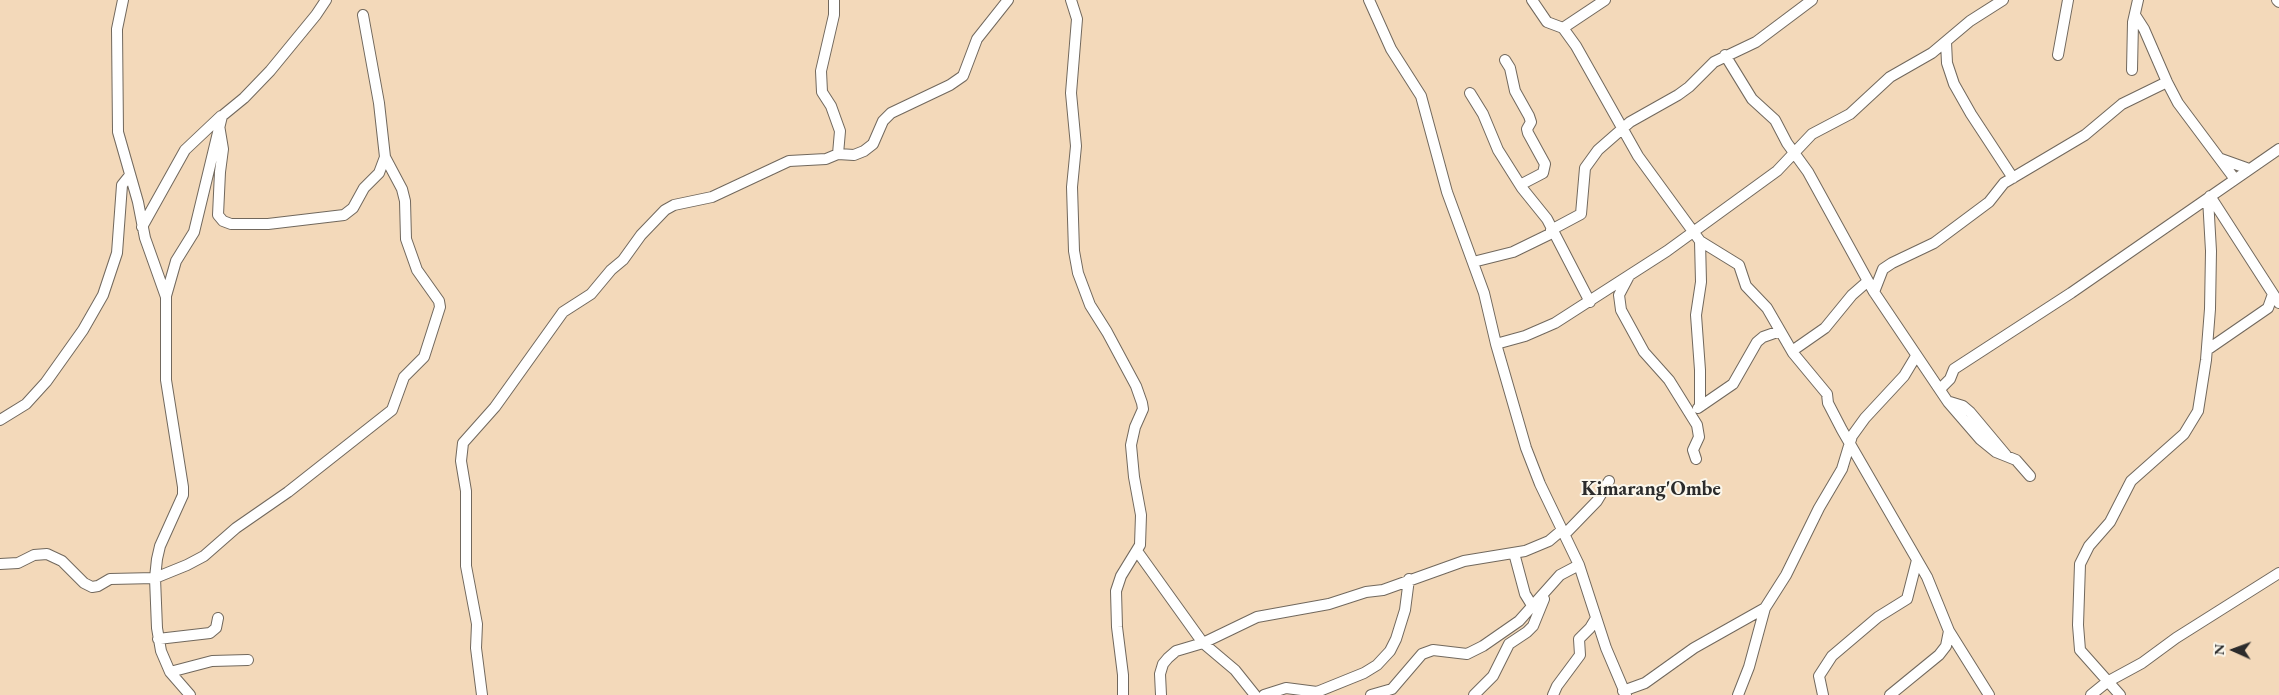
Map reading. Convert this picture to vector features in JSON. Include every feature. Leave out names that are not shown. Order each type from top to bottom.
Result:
[{"type":"street","points":[[124,0],[117,29],[116,117],[118,132],[142,226],[166,297]]},
{"type":"street","points":[[142,226],[185,150],[244,98],[270,71],[326,0]]},
{"type":"street","points":[[834,0],[834,15],[822,62],[821,77],[822,92],[831,106],[840,131],[838,154]]},
{"type":"street","points":[[482,695],[476,648],[477,624],[466,566],[466,491],[461,461],[463,443],[495,407],[563,312],[591,294],[611,270],[623,260],[641,235],[665,210],[674,205],[712,197],[789,162],[826,159],[838,154],[854,154],[864,151],[873,144],[884,121],[891,113],[950,85],[963,76],[977,39],[1008,0]]},
{"type":"street","points":[[1071,0],[1078,19],[1071,94],[1076,146],[1072,187],[1074,251],[1078,273],[1090,305],[1107,332],[1140,394],[1142,403],[1132,444],[1134,477],[1141,515],[1137,551],[1121,576],[1116,591],[1117,627],[1124,675],[1123,695]]},
{"type":"street","points":[[1369,0],[1380,29],[1391,49],[1422,96],[1436,144],[1445,185],[1484,293],[1496,344],[1526,448],[1540,484],[1579,565],[1596,618],[1625,693],[1645,683],[1694,648],[1765,608]]},
{"type":"street","points":[[1532,0],[1547,22],[1563,28],[1584,59],[1638,156],[1700,241],[1739,265],[1746,286],[1767,308],[1792,351],[1827,394],[1828,403],[1850,444],[1931,586],[1949,631],[1988,695]]},
{"type":"street","points":[[1563,28],[1605,0]]},
{"type":"street","points":[[1473,262],[1513,252],[1581,214],[1585,168],[1598,150],[1639,115],[1689,87],[1714,62],[1724,55],[1756,42],[1812,0]]},
{"type":"street","points":[[1496,344],[1539,331],[1590,302],[1694,232],[1777,171],[1795,153],[1802,142],[1812,134],[1850,114],[1890,78],[1932,54],[1970,22],[2003,0]]},
{"type":"street","points":[[2058,55],[2068,0]]},
{"type":"street","points":[[2132,70],[2134,15],[2138,0]]},
{"type":"street","points":[[0,564],[18,564],[34,555],[47,554],[62,561],[84,583],[92,587],[98,586],[110,579],[155,578],[204,556],[236,528],[288,492],[392,410],[404,377],[424,357],[438,314],[439,301],[421,278],[406,239],[405,207],[402,189],[385,158],[379,103],[363,15]]},
{"type":"street","points":[[2134,15],[2144,29],[2166,82],[2190,121],[2234,178]]},
{"type":"street","points":[[1946,42],[1948,62],[1954,84],[1971,114],[2013,178]]},
{"type":"street","points":[[1724,55],[1752,99],[1772,116],[1874,292],[1896,322],[1916,356],[1948,402],[1963,406],[1970,412],[2006,455],[2016,460],[2030,476]]},
{"type":"street","points":[[1505,60],[1510,68],[1515,91],[1531,122],[1527,129],[1528,133],[1545,164],[1543,173],[1520,185]]},
{"type":"street","points":[[1874,292],[1883,269],[1934,243],[1989,202],[2000,187],[2078,140],[2122,104],[2166,82]]},
{"type":"street","points":[[1470,92],[1484,114],[1498,150],[1520,185],[1546,219],[1590,302]]},
{"type":"street","points":[[220,120],[223,149],[218,215],[223,221],[231,224],[268,224],[344,215],[353,208],[364,188],[380,174],[385,158]]},
{"type":"street","points":[[190,695],[170,672],[158,639],[155,578],[160,546],[183,495],[166,380],[166,297],[176,261],[194,232],[220,120]]},
{"type":"street","points":[[1940,389],[1950,379],[1954,369],[2071,293],[2234,178],[2279,149]]},
{"type":"street","points":[[2221,159],[2249,169]]},
{"type":"street","points":[[0,420],[26,404],[46,382],[83,330],[103,294],[117,252],[122,185],[130,175]]},
{"type":"street","points":[[2209,197],[2279,303]]},
{"type":"street","points":[[2120,695],[2080,650],[2078,625],[2080,564],[2083,554],[2110,522],[2131,481],[2189,428],[2201,402],[2207,350],[2212,271],[2209,197]]},
{"type":"street","points":[[1700,241],[1701,282],[1696,315],[1700,370],[1700,406]]},
{"type":"street","points":[[1630,274],[1619,296],[1621,310],[1644,352],[1669,380],[1691,414],[1700,433],[1693,450],[1696,459]]},
{"type":"street","points":[[1792,351],[1825,328],[1852,295],[1868,281]]},
{"type":"street","points":[[2207,350],[2268,308],[2273,294]]},
{"type":"street","points":[[1691,414],[1733,384],[1757,342],[1763,337],[1780,331]]},
{"type":"street","points":[[1738,695],[1750,667],[1765,608],[1786,575],[1819,508],[1842,469],[1850,444],[1861,422],[1904,376],[1916,356]]},
{"type":"street","points":[[1161,695],[1160,674],[1162,664],[1176,651],[1203,643],[1257,617],[1318,606],[1366,592],[1383,590],[1409,579],[1445,569],[1464,561],[1514,554],[1549,541],[1564,532],[1597,501],[1609,481]]},
{"type":"street","points":[[1137,551],[1168,591],[1203,643],[1235,670],[1254,695]]},
{"type":"street","points":[[1514,554],[1526,594],[1533,608]]},
{"type":"street","points":[[1823,695],[1820,676],[1832,656],[1878,617],[1907,599],[1917,560]]},
{"type":"street","points":[[1371,695],[1392,689],[1422,654],[1433,650],[1459,654],[1472,652],[1510,629],[1533,608],[1560,575],[1579,565]]},
{"type":"street","points":[[2091,695],[2107,682],[2142,663],[2176,638],[2279,572]]},
{"type":"street","points":[[1264,695],[1286,688],[1317,692],[1364,673],[1378,664],[1390,650],[1396,639],[1404,610],[1409,579]]},
{"type":"street","points":[[1474,695],[1493,676],[1510,644],[1528,632],[1533,626],[1547,590]]},
{"type":"street","points":[[158,639],[210,634],[216,628],[218,618]]},
{"type":"street","points":[[1553,695],[1557,686],[1580,655],[1579,639],[1590,628],[1596,618]]},
{"type":"street","points":[[1890,695],[1939,655],[1946,646],[1949,631]]},
{"type":"street","points":[[170,672],[212,661],[248,660]]},
{"type":"district","name":"Kimarang'Ombe","points":[[1651,490]]}]
